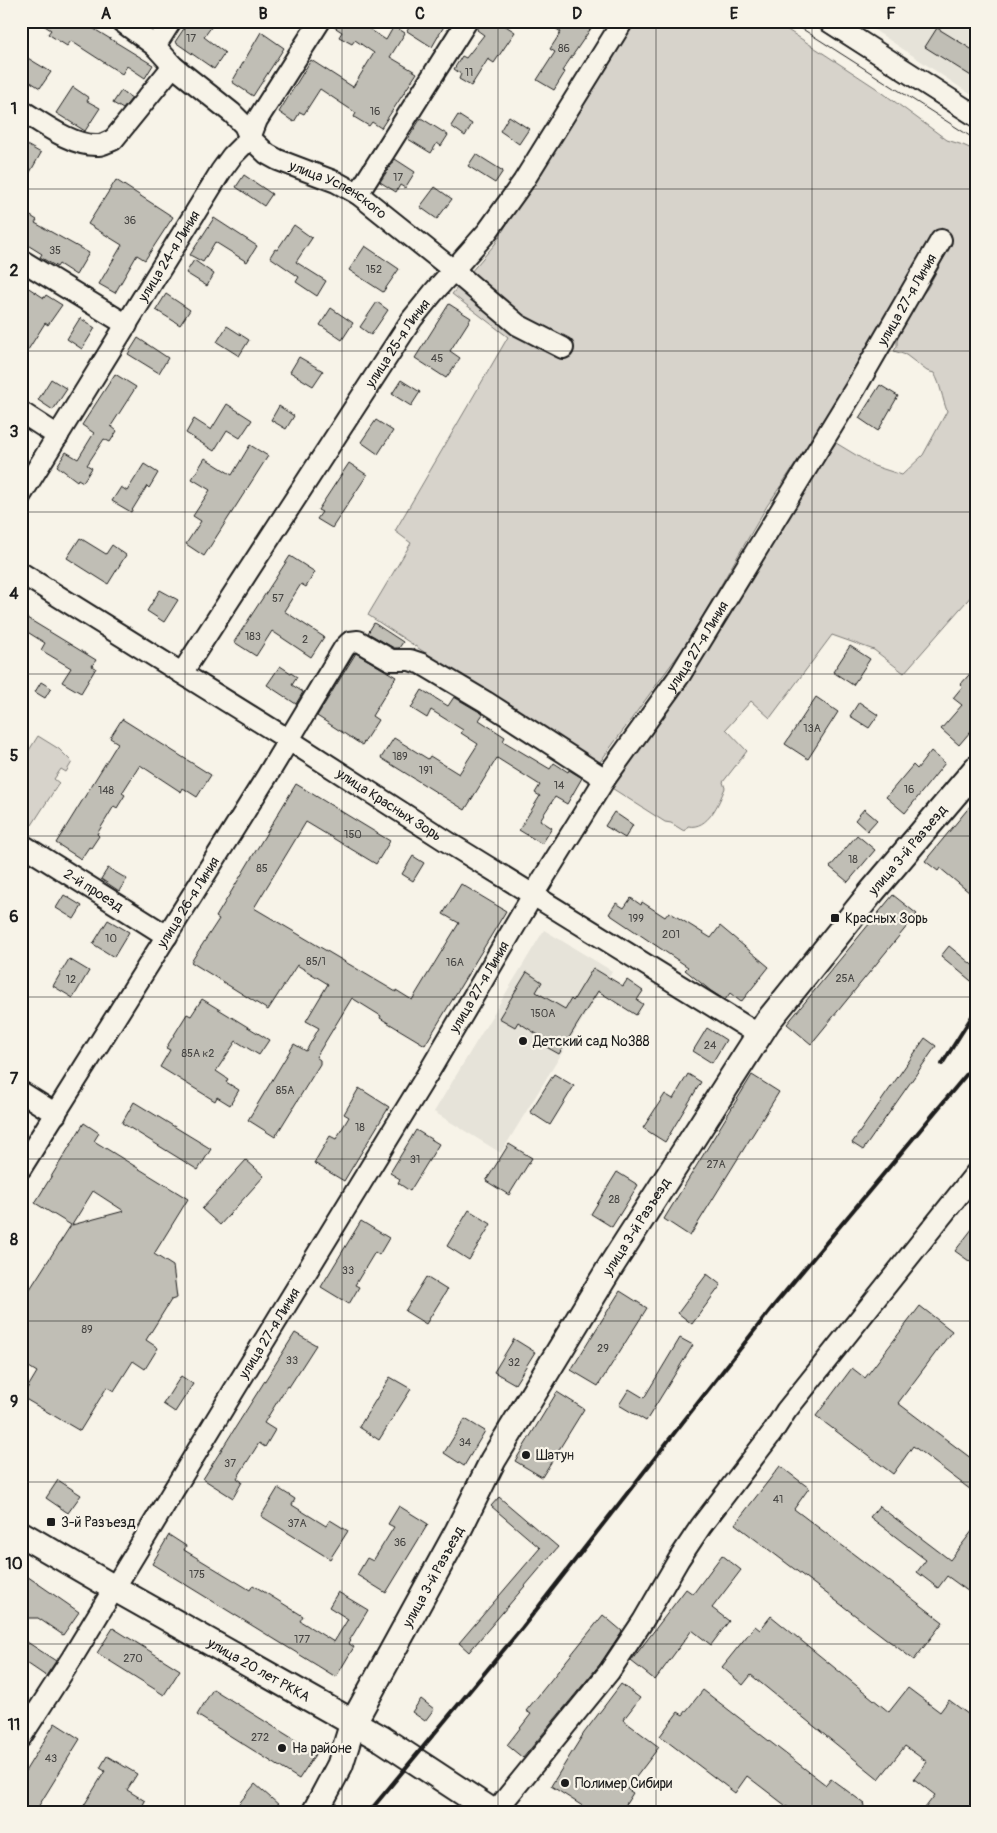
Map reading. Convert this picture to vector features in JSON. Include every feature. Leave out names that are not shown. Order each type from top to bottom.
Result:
[{"type":"main road","name":"улица 3-й Разъезд","points":[[315,1812],[340,1764],[353,1723],[458,1531],[493,1460],[606,1274],[758,1034],[792,989],[976,769]]},
{"type":"main road","name":"улица 20 лет РККА","points":[[21,1534],[382,1739],[494,1812]]},
{"type":"street","name":"улица Успенского","points":[[121,21],[154,46],[173,66],[232,113],[244,125],[250,138],[267,154],[336,182],[358,194],[518,325],[563,348]]},
{"type":"street","points":[[154,46],[171,21]]},
{"type":"street","name":"улица 24-я Линия","points":[[21,495],[221,171],[232,156],[250,138],[257,120],[320,21]]},
{"type":"street","points":[[358,194],[466,21]]},
{"type":"street","name":"улица 25-я Линия","points":[[182,673],[412,319],[487,232],[523,182],[623,21]]},
{"type":"street","points":[[828,21],[976,116]]},
{"type":"street","points":[[21,110],[61,134],[82,143],[99,145],[113,140],[173,66]]},
{"type":"street","name":"улица 27-я Линия","points":[[21,1737],[72,1658],[430,1070],[533,895],[605,780],[680,675],[855,389],[941,240]]},
{"type":"street","points":[[21,260],[127,325]]},
{"type":"street","points":[[21,412],[58,436]]},
{"type":"street","name":"улица Красных Зорь","points":[[21,573],[289,740],[421,826],[758,1034]]},
{"type":"street","name":"улица 26-я Линия","points":[[21,1168],[289,740],[344,648],[350,642],[358,641],[391,660],[410,660],[422,664],[486,702],[605,780]]},
{"type":"street","name":"2-й проезд","points":[[21,844],[167,936]]},
{"type":"street","points":[[21,1092],[56,1114]]},
{"type":"street","points":[[494,1812],[608,1672],[644,1622],[679,1559],[697,1532],[772,1433],[786,1411],[976,1173]]},
{"type":"shaded area","points":[[633,21],[774,21],[876,88],[947,140],[976,151],[976,596],[973,594],[904,673],[874,650],[832,635],[770,718],[751,701],[726,729],[747,751],[723,782],[725,788],[712,814],[701,824],[688,826],[684,831],[671,823],[665,822],[607,785],[785,515],[836,443],[874,466],[902,475],[923,455],[947,411],[934,373],[927,371],[906,355],[894,351],[897,346],[897,324],[927,289],[952,243],[945,230],[941,228],[882,322],[829,414],[767,506],[687,643],[597,766],[368,615],[411,543],[395,531],[508,337],[452,294],[495,244],[564,129]]},
{"type":"shaded area","points":[[861,21],[976,21],[976,98]]},
{"type":"shaded area","points":[[38,736],[59,749],[72,762],[66,772],[61,769],[54,779],[59,783],[32,825],[21,818],[21,763]]},
{"type":"shaded area","name":"Детский сад №388","points":[[544,930],[612,971],[501,1153],[434,1112]]},
{"type":"building","points":[[37,21],[81,21],[153,65],[145,78],[127,66],[122,74],[71,41],[67,46],[48,34],[51,30]]},
{"type":"building","points":[[189,21],[205,21],[212,26],[204,37],[225,53],[214,69],[175,42]]},
{"type":"building","points":[[332,21],[357,21],[386,40],[394,26],[405,33],[390,57],[417,73],[381,128],[372,122],[369,126],[354,117],[356,113],[320,89],[304,114],[300,112],[294,122],[279,112],[311,60],[353,87],[374,53],[355,40],[352,44],[339,37],[342,32],[331,25]]},
{"type":"building","points":[[413,21],[447,21],[432,47],[407,31]]},
{"type":"building","points":[[483,21],[498,21],[515,32],[494,63],[488,59],[471,86],[459,79],[461,74],[454,69],[462,56],[466,58],[484,35],[477,30]]},
{"type":"building","points":[[544,21],[596,21],[562,71],[565,72],[554,90],[537,80],[555,52],[550,49],[561,32]]},
{"type":"building","points":[[937,28],[976,52],[976,79],[925,47]]},
{"type":"building","points":[[261,32],[284,48],[253,96],[232,82]]},
{"type":"building","points":[[21,54],[51,72],[40,88],[21,76]]},
{"type":"building","points":[[73,87],[89,98],[87,101],[100,108],[85,131],[56,113]]},
{"type":"building","points":[[121,91],[132,98],[123,109],[113,103]]},
{"type":"building","points":[[458,115],[472,124],[465,136],[451,126]]},
{"type":"building","points":[[509,116],[529,129],[519,144],[500,131]]},
{"type":"building","points":[[421,118],[448,135],[441,146],[437,143],[431,153],[408,139]]},
{"type":"building","points":[[25,144],[41,153],[21,188],[21,150]]},
{"type":"building","points":[[476,154],[503,171],[495,183],[468,166]]},
{"type":"building","points":[[395,159],[415,172],[405,188],[400,185],[396,192],[380,182]]},
{"type":"building","points":[[244,175],[272,194],[264,206],[236,187]]},
{"type":"building","points":[[116,180],[173,217],[145,260],[137,255],[115,293],[99,284],[122,245],[88,224]]},
{"type":"building","points":[[435,187],[452,199],[437,219],[420,207]]},
{"type":"building","points":[[21,210],[37,220],[35,223],[89,253],[76,275],[59,264],[57,267],[40,257],[42,254],[21,241]]},
{"type":"building","points":[[214,218],[257,246],[247,262],[215,242],[203,262],[190,255]]},
{"type":"building","points":[[294,225],[312,238],[296,262],[326,281],[317,296],[296,282],[299,277],[270,257]]},
{"type":"building","points":[[365,246],[399,269],[383,292],[349,270]]},
{"type":"building","points":[[194,260],[214,274],[207,286],[186,273]]},
{"type":"building","points":[[21,283],[44,298],[46,295],[62,305],[48,325],[45,323],[21,361],[21,327],[28,316],[21,312]]},
{"type":"building","points":[[166,294],[190,310],[180,325],[156,310]]},
{"type":"building","points":[[377,302],[388,310],[371,335],[360,327]]},
{"type":"building","points":[[449,304],[471,318],[450,351],[460,358],[446,378],[415,358]]},
{"type":"building","points":[[331,308],[353,323],[342,340],[320,325]]},
{"type":"building","points":[[80,318],[95,328],[82,349],[67,339]]},
{"type":"building","points":[[227,326],[249,340],[239,356],[217,342]]},
{"type":"building","points":[[138,338],[168,358],[159,373],[128,354]]},
{"type":"building","points":[[299,357],[323,371],[313,386],[290,372]]},
{"type":"building","points":[[115,374],[136,387],[111,426],[117,431],[110,442],[104,439],[87,465],[92,468],[83,482],[78,479],[77,481],[57,466],[66,452],[78,459],[94,433],[82,425]]},
{"type":"building","points":[[51,379],[67,389],[53,410],[38,400]]},
{"type":"building","points":[[401,380],[420,392],[411,406],[392,394]]},
{"type":"building","points":[[880,385],[898,396],[878,431],[859,418]]},
{"type":"building","points":[[227,404],[252,420],[240,438],[227,430],[214,451],[186,433],[194,419],[211,430]]},
{"type":"building","points":[[279,406],[294,416],[286,429],[271,420]]},
{"type":"building","points":[[376,420],[393,431],[378,454],[361,442]]},
{"type":"building","points":[[250,445],[268,456],[204,556],[186,544],[201,521],[193,516],[210,490],[192,479],[205,458],[232,475]]},
{"type":"building","points":[[349,463],[367,475],[332,528],[317,519],[322,512],[318,510]]},
{"type":"building","points":[[144,464],[158,473],[149,488],[147,486],[131,512],[112,501],[121,487],[127,491]]},
{"type":"building","points":[[80,538],[106,554],[112,545],[126,555],[108,584],[67,558]]},
{"type":"building","points":[[290,556],[315,572],[306,587],[301,584],[284,611],[324,637],[311,657],[272,631],[256,656],[234,642]]},
{"type":"building","points":[[160,590],[178,600],[164,622],[147,611]]},
{"type":"building","points":[[27,618],[96,660],[92,666],[96,668],[81,693],[62,682],[71,668],[41,650],[45,643],[21,628]]},
{"type":"building","points":[[374,623],[403,642],[399,648],[394,648],[368,633]]},
{"type":"building","points":[[850,646],[870,659],[853,685],[833,672]]},
{"type":"building","points":[[356,653],[396,677],[372,716],[378,720],[362,745],[317,716]]},
{"type":"building","points":[[280,666],[297,677],[292,685],[303,692],[296,704],[267,685]]},
{"type":"building","points":[[976,667],[976,725],[959,745],[941,729],[962,705],[953,698],[962,687],[960,685]]},
{"type":"building","points":[[41,682],[51,688],[45,698],[35,692]]},
{"type":"building","points":[[422,690],[448,706],[454,697],[483,714],[479,720],[505,737],[503,741],[550,769],[554,763],[582,778],[567,804],[555,797],[540,820],[552,828],[542,844],[519,830],[540,796],[535,793],[540,785],[497,758],[465,810],[381,758],[394,738],[428,759],[430,756],[459,774],[478,744],[461,733],[463,730],[431,710],[427,718],[411,708]]},
{"type":"building","points":[[816,697],[838,712],[808,759],[785,744]]},
{"type":"building","points":[[859,702],[878,715],[869,728],[850,716]]},
{"type":"building","points":[[122,719],[211,775],[197,797],[183,788],[181,792],[140,765],[122,793],[125,795],[117,808],[114,806],[97,834],[99,836],[81,859],[56,843],[118,743],[110,738]]},
{"type":"building","points":[[931,751],[945,763],[905,813],[886,797],[913,765],[917,769]]},
{"type":"building","points":[[296,784],[390,841],[376,864],[306,822],[254,908],[412,1000],[459,923],[443,914],[461,884],[506,911],[425,1045],[380,1018],[381,1016],[352,998],[316,1057],[320,1060],[320,1064],[275,1137],[248,1120],[294,1044],[306,1051],[319,1028],[306,1021],[328,984],[297,965],[268,1010],[191,962],[219,919],[216,917]]},
{"type":"building","points":[[976,799],[976,898],[940,868],[938,871],[925,861]]},
{"type":"building","points":[[864,809],[877,820],[867,831],[855,820]]},
{"type":"building","points":[[614,812],[633,825],[625,838],[605,826]]},
{"type":"building","points":[[857,835],[875,850],[848,882],[830,867]]},
{"type":"building","points":[[413,856],[424,863],[413,881],[402,874]]},
{"type":"building","points":[[108,868],[127,879],[119,891],[101,879]]},
{"type":"building","points":[[64,895],[82,906],[74,919],[56,908]]},
{"type":"building","points":[[893,895],[917,914],[811,1044],[787,1024]]},
{"type":"building","points":[[631,898],[641,905],[642,902],[665,917],[669,912],[711,938],[720,926],[769,967],[741,1002],[730,993],[725,1000],[685,970],[688,967],[609,914],[616,903],[624,908]]},
{"type":"building","points":[[108,920],[129,932],[114,957],[93,944]]},
{"type":"building","points":[[949,946],[976,968],[976,985],[941,956]]},
{"type":"building","points":[[69,959],[89,971],[73,998],[53,986]]},
{"type":"building","points":[[593,968],[623,986],[627,980],[643,991],[637,1000],[643,1004],[636,1015],[598,991],[559,1054],[543,1045],[546,1040],[518,1022],[515,1027],[499,1018],[527,972],[542,982],[536,992],[565,1009],[571,999],[573,1001]]},
{"type":"building","points":[[202,999],[269,1040],[259,1055],[236,1041],[216,1071],[228,1079],[226,1082],[239,1090],[230,1105],[217,1097],[215,1101],[160,1067],[170,1050],[166,1048],[187,1014],[191,1016]]},
{"type":"building","points":[[707,1028],[726,1040],[712,1063],[693,1051]]},
{"type":"building","points":[[925,1038],[936,1046],[863,1150],[852,1143]]},
{"type":"building","points":[[554,1074],[574,1086],[550,1125],[530,1112]]},
{"type":"building","points":[[688,1074],[701,1082],[665,1142],[643,1128],[665,1094],[673,1099]]},
{"type":"building","points":[[752,1075],[779,1092],[690,1236],[664,1219]]},
{"type":"building","points":[[359,1088],[389,1107],[344,1181],[314,1163],[330,1136],[336,1139],[349,1117],[344,1114]]},
{"type":"building","points":[[134,1102],[211,1149],[198,1170],[122,1123]]},
{"type":"building","points":[[84,1123],[99,1133],[94,1141],[188,1199],[154,1254],[173,1266],[177,1298],[171,1300],[146,1340],[158,1348],[145,1369],[133,1361],[114,1391],[107,1387],[80,1431],[22,1397],[37,1372],[21,1362],[21,1303],[71,1225],[35,1203]],"holes":[[[93,1191],[124,1211],[72,1225]]]},
{"type":"building","points":[[416,1130],[439,1144],[410,1191],[398,1183],[400,1179],[390,1173]]},
{"type":"building","points":[[509,1144],[532,1158],[509,1195],[486,1181]]},
{"type":"building","points":[[246,1160],[264,1176],[220,1225],[202,1209]]},
{"type":"building","points":[[617,1172],[638,1185],[612,1227],[591,1214]]},
{"type":"building","points":[[469,1210],[491,1224],[469,1260],[447,1246]]},
{"type":"building","points":[[361,1221],[389,1238],[379,1255],[375,1252],[355,1285],[359,1287],[349,1304],[321,1287]]},
{"type":"building","points":[[976,1224],[976,1266],[955,1251]]},
{"type":"building","points":[[707,1274],[721,1285],[692,1324],[678,1313]]},
{"type":"building","points":[[426,1277],[447,1290],[426,1324],[405,1311]]},
{"type":"building","points":[[620,1291],[647,1308],[598,1386],[571,1370]]},
{"type":"building","points":[[920,1306],[952,1331],[898,1403],[976,1462],[976,1483],[971,1490],[913,1446],[893,1474],[816,1416],[852,1368],[865,1378]]},
{"type":"building","points":[[295,1333],[316,1345],[264,1423],[275,1430],[265,1447],[259,1443],[237,1478],[242,1482],[233,1498],[203,1479]]},
{"type":"building","points":[[680,1338],[693,1345],[646,1421],[619,1405],[629,1389],[644,1398]]},
{"type":"building","points":[[514,1339],[535,1352],[515,1384],[494,1372]]},
{"type":"building","points":[[181,1376],[193,1384],[175,1412],[163,1404]]},
{"type":"building","points":[[390,1377],[411,1389],[379,1440],[359,1427]]},
{"type":"building","points":[[557,1392],[584,1409],[542,1477],[515,1461]]},
{"type":"building","points":[[465,1419],[485,1431],[464,1466],[444,1453]]},
{"type":"building","points":[[780,1466],[809,1488],[794,1509],[943,1622],[914,1660],[735,1524]]},
{"type":"building","points":[[58,1480],[81,1495],[68,1513],[46,1498]]},
{"type":"building","points":[[278,1488],[295,1499],[292,1505],[326,1526],[330,1520],[348,1531],[330,1559],[261,1516]]},
{"type":"building","points":[[499,1497],[558,1547],[469,1652],[459,1643],[540,1548],[491,1506]]},
{"type":"building","points":[[399,1506],[428,1524],[386,1593],[357,1575],[367,1558],[373,1561],[394,1527],[388,1524]]},
{"type":"building","points":[[879,1506],[950,1560],[976,1526],[976,1597],[947,1576],[938,1588],[917,1572],[926,1560],[870,1517]]},
{"type":"building","points":[[169,1535],[186,1546],[184,1550],[250,1590],[253,1585],[303,1616],[300,1621],[334,1642],[348,1619],[329,1607],[338,1592],[368,1610],[348,1643],[354,1647],[336,1677],[152,1564]]},
{"type":"building","points":[[722,1555],[741,1570],[712,1608],[729,1621],[711,1645],[692,1630],[655,1680],[631,1661],[686,1589],[693,1594]]},
{"type":"building","points":[[21,1572],[79,1612],[63,1635],[38,1618],[21,1618]]},
{"type":"building","points":[[603,1615],[622,1631],[600,1664],[523,1758],[507,1745],[531,1714],[526,1711]]},
{"type":"building","points":[[771,1616],[889,1712],[908,1688],[940,1712],[949,1700],[976,1720],[976,1812],[922,1812],[935,1795],[914,1779],[927,1762],[905,1746],[879,1779],[751,1675],[743,1685],[722,1667],[755,1626],[760,1630]]},
{"type":"building","points":[[113,1628],[180,1670],[164,1695],[97,1653]]},
{"type":"building","points":[[21,1638],[56,1661],[46,1676],[21,1659]]},
{"type":"building","points":[[621,1684],[640,1698],[623,1720],[659,1747],[627,1789],[633,1793],[621,1812],[592,1812],[551,1786],[584,1733]]},
{"type":"building","points":[[213,1689],[316,1753],[299,1779],[197,1715]]},
{"type":"building","points":[[703,1690],[826,1785],[831,1779],[865,1804],[859,1812],[794,1812],[747,1776],[735,1793],[660,1736],[678,1712],[683,1715]]},
{"type":"building","points":[[421,1699],[434,1709],[425,1721],[412,1712]]},
{"type":"building","points":[[55,1723],[80,1739],[35,1812],[21,1812],[21,1778]]},
{"type":"building","points":[[107,1756],[137,1774],[127,1790],[145,1801],[139,1812],[80,1812],[105,1771],[100,1768]]},
{"type":"building","points":[[255,1784],[287,1812],[232,1812]]},
{"type":"tram line","points":[[790,21],[976,140]]},
{"type":"tram line","points":[[808,21],[976,129]]},
{"type":"railway","points":[[942,1064],[976,1010]]},
{"type":"railway","points":[[369,1812],[522,1628],[775,1304],[976,1063]]},
{"type":"place","name":"Красных Зорь","points":[[835,918]]},
{"type":"place","name":"Детский сад №388","points":[[523,1041]]},
{"type":"place","name":"Шатун","points":[[526,1455]]},
{"type":"place","name":"3-й Разъезд","points":[[51,1522]]},
{"type":"place","name":"На районе","points":[[282,1748]]},
{"type":"place","name":"Полимер Сибири","points":[[565,1783]]}]
